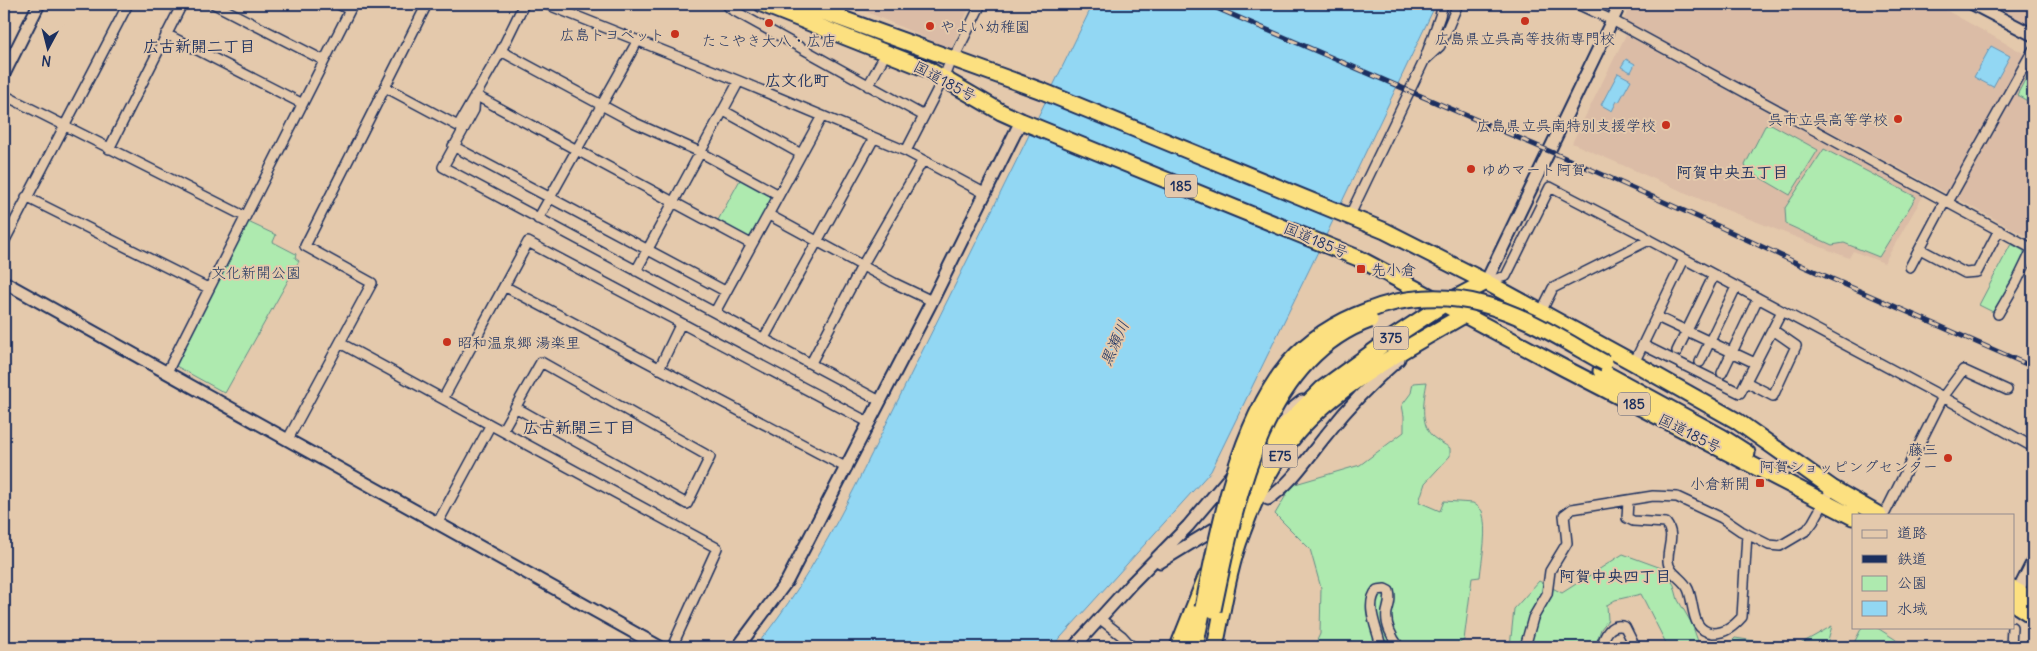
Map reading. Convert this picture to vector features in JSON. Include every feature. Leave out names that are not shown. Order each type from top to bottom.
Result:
[{"type":"highway","name":"国道185号","points":[[762,4],[944,77],[987,104],[1024,122],[1336,248],[1382,270],[1700,439],[1877,514]]},
{"type":"highway","name":"国道185号","points":[[801,4],[1042,91],[1386,231],[1486,282],[1634,362],[1737,421],[1828,494],[1852,516]]},
{"type":"highway","name":"375","points":[[1340,374],[1444,304],[1486,282]]},
{"type":"highway","points":[[1438,330],[1464,315],[1486,282]]},
{"type":"highway","points":[[1206,647],[1208,608],[1229,493],[1253,424],[1264,400],[1290,362],[1323,333],[1343,320],[1380,305],[1421,298],[1463,300],[1495,307],[1531,322],[1603,367],[1828,494]]},
{"type":"highway","name":"E75","points":[[1215,647],[1241,534],[1264,483],[1287,445],[1304,425],[1338,394],[1410,346],[1438,330]]},
{"type":"highway","name":"E75","points":[[1178,647],[1222,536],[1254,472],[1293,417],[1311,398],[1340,374]]},
{"type":"highway","points":[[2014,596],[2033,600]]},
{"type":"highway","points":[[2014,596],[2033,616]]},
{"type":"highway","points":[[1195,647],[1208,608]]},
{"type":"street","points":[[4,74],[39,4]]},
{"type":"street","points":[[4,242],[128,4]]},
{"type":"street","points":[[109,148],[182,4]]},
{"type":"street","points":[[214,4],[323,60]]},
{"type":"street","points":[[167,372],[351,7],[338,4]]},
{"type":"street","points":[[288,439],[372,282],[305,246],[427,4]]},
{"type":"street","points":[[385,87],[458,126],[501,52],[524,4]]},
{"type":"street","points":[[546,4],[739,80],[906,151],[986,194]]},
{"type":"street","points":[[726,4],[731,9],[924,116]]},
{"type":"street","points":[[837,18],[844,4]]},
{"type":"street","points":[[906,151],[980,4]]},
{"type":"street","points":[[1346,214],[1424,61],[1443,4]]},
{"type":"street","points":[[1424,61],[1440,46],[1458,4]]},
{"type":"street","points":[[1578,4],[1612,20],[2033,248],[1998,314]]},
{"type":"street","points":[[1486,282],[1620,4]]},
{"type":"street","points":[[1972,4],[2033,35]]},
{"type":"street","points":[[166,34],[301,103]]},
{"type":"street","points":[[538,218],[638,40]]},
{"type":"street","points":[[1910,267],[2033,50]]},
{"type":"street","points":[[501,52],[633,122],[700,152],[779,195]]},
{"type":"street","points":[[868,86],[886,53]]},
{"type":"street","points":[[636,271],[724,111],[739,80]]},
{"type":"street","points":[[4,95],[244,216]]},
{"type":"street","points":[[475,95],[474,110],[443,167],[880,401]]},
{"type":"street","points":[[475,95],[751,244]]},
{"type":"street","points":[[724,111],[801,154]]},
{"type":"street","points":[[714,312],[822,116]]},
{"type":"street","points":[[738,647],[787,581],[1024,122]]},
{"type":"street","points":[[764,338],[874,138]]},
{"type":"street","points":[[453,146],[725,292]]},
{"type":"street","points":[[811,363],[862,266],[923,160]]},
{"type":"street","points":[[1486,282],[1506,276],[1550,187],[1644,235],[1649,240],[2033,447]]},
{"type":"street","points":[[26,197],[208,288]]},
{"type":"street","points":[[769,215],[862,266],[932,301]]},
{"type":"street","points":[[1920,249],[1965,273],[1977,272],[1999,230]]},
{"type":"street","points":[[1541,312],[1553,288],[1649,240]]},
{"type":"street","points":[[443,399],[528,242],[870,422]]},
{"type":"street","points":[[1634,362],[1684,259]]},
{"type":"street","points":[[1677,350],[1714,275]]},
{"type":"street","points":[[4,282],[660,647]]},
{"type":"street","points":[[504,286],[847,468]]},
{"type":"street","points":[[1700,362],[1736,287]]},
{"type":"street","points":[[1722,373],[1758,298]]},
{"type":"street","points":[[1643,345],[1740,392],[1782,311]]},
{"type":"street","points":[[1657,317],[1755,363]]},
{"type":"street","points":[[658,369],[681,323]]},
{"type":"street","points":[[1268,499],[1280,491],[1293,478],[1330,429],[1362,394],[1401,358],[1438,330]]},
{"type":"street","points":[[1746,382],[1773,396],[1796,346],[1773,330]]},
{"type":"street","points":[[340,343],[716,548],[672,647]]},
{"type":"street","points":[[502,431],[514,407],[541,362],[710,457],[687,504],[514,407]]},
{"type":"street","points":[[1884,514],[1943,397],[1963,370],[2007,390]]},
{"type":"street","points":[[1074,647],[1193,520],[1264,432],[1340,374]]},
{"type":"street","points":[[437,524],[490,426]]},
{"type":"street","points":[[1525,647],[1533,618],[1547,594],[1550,571],[1567,543],[1564,515],[1572,509],[1653,496],[1677,497],[1722,518],[1769,545],[1780,546],[1807,530],[1828,494]]},
{"type":"street","points":[[1628,501],[1627,518],[1633,521],[1666,523],[1670,528],[1668,562],[1672,571],[1687,587],[1696,620],[1699,626],[1707,632],[1718,633],[1727,630],[1734,626],[1742,617],[1747,534]]},
{"type":"street","points":[[1132,583],[1170,555],[1214,529]]},
{"type":"street","points":[[2014,596],[2033,561]]},
{"type":"street","points":[[1381,647],[1371,605],[1373,594],[1377,590],[1385,589],[1389,591],[1390,596],[1387,614],[1388,626],[1400,647]]},
{"type":"street","points":[[1100,618],[1132,647]]},
{"type":"street","points":[[1601,647],[1607,632],[1613,626],[1618,625],[1625,627],[1636,647]]},
{"type":"street","points":[[2011,647],[2012,628]]},
{"type":"shaded area","name":"やよい幼稚園","points":[[849,4],[971,4],[951,49]]},
{"type":"shaded area","name":"呉市立呉高等学校","points":[[1631,4],[1935,4],[2025,54],[1946,193],[1623,21]]},
{"type":"shaded area","points":[[1991,4],[2033,4],[2033,27]]},
{"type":"shaded area","points":[[1626,35],[1923,196],[1884,263],[1853,251],[1849,258],[1709,203],[1572,143]]},
{"type":"shaded area","points":[[2033,55],[2033,240],[1954,197]]},
{"type":"green space","points":[[2033,65],[2033,104],[2017,95]]},
{"type":"green space","points":[[1771,124],[1818,150],[1790,195],[1747,170],[1745,165],[1765,126]]},
{"type":"green space","points":[[1824,149],[1916,197],[1879,257],[1844,243],[1832,245],[1786,224],[1785,208]]},
{"type":"green space","points":[[741,178],[771,194],[773,199],[752,237],[747,238],[717,222]]},
{"type":"green space","name":"文化新開公園","points":[[246,221],[276,235],[273,242],[296,254],[295,258],[299,261],[225,393],[176,366],[176,363]]},
{"type":"green space","points":[[2011,244],[2024,251],[2024,255],[2012,281],[1993,312],[1979,305]]},
{"type":"green space","points":[[1427,382],[1424,411],[1426,425],[1433,437],[1450,448],[1450,456],[1425,483],[1419,502],[1440,511],[1444,501],[1473,503],[1482,511],[1484,518],[1484,544],[1480,577],[1472,578],[1464,640],[1458,644],[1459,647],[1393,647],[1372,640],[1372,647],[1314,647],[1320,634],[1321,588],[1310,549],[1275,514],[1292,485],[1360,465],[1404,432],[1402,405],[1411,393],[1413,383]]},
{"type":"green space","points":[[1623,554],[1664,569],[1674,585],[1678,600],[1692,624],[1700,647],[1668,647],[1641,594],[1615,600],[1607,605],[1608,620],[1601,629],[1595,647],[1510,647],[1514,609],[1539,581],[1562,593]]},
{"type":"green space","points":[[1832,626],[1826,647],[1795,647]]},
{"type":"green space","points":[[1862,628],[1878,628],[1907,647],[1852,647]]},
{"type":"green space","points":[[1735,638],[1762,642],[1765,647],[1726,647]]},
{"type":"water","name":"黒瀬川","points":[[1093,4],[1436,4],[1211,471],[1052,647],[755,647],[799,587],[837,521]]},
{"type":"water","points":[[1991,46],[2010,56],[1993,87],[1974,77]]},
{"type":"water","points":[[1626,59],[1635,64],[1631,72],[1621,67]]},
{"type":"water","points":[[1618,73],[1631,80],[1612,111],[1601,105]]},
{"type":"railway","points":[[1207,4],[1563,157],[1805,267],[2033,367]]},
{"type":"place","name":"広島県立呉高等技術専門校","points":[[1525,21]]},
{"type":"place","name":"たこやき大八・広店","points":[[769,23]]},
{"type":"place","name":"やよい幼稚園","points":[[930,26]]},
{"type":"place","name":"広島トヨペット","points":[[675,34]]},
{"type":"place","name":"呉市立呉高等学校","points":[[1898,119]]},
{"type":"place","name":"広島県立呉南特別支援学校","points":[[1666,125]]},
{"type":"place","name":"ゆめマート阿賀","points":[[1471,169]]},
{"type":"place","name":"先小倉","points":[[1361,269]]},
{"type":"place","name":"昭和温泉郷 湯楽里","points":[[447,342]]},
{"type":"place","name":"藤三 阿賀ショッピングセンター","points":[[1948,458]]},
{"type":"place","name":"小倉新開","points":[[1760,483]]},
{"type":"district","name":"広古新開二丁目","points":[[199,46]]},
{"type":"district","name":"広文化町","points":[[797,80]]},
{"type":"district","name":"阿賀中央五丁目","points":[[1732,172]]},
{"type":"district","name":"広古新開三丁目","points":[[579,427]]},
{"type":"district","name":"阿賀中央四丁目","points":[[1615,576]]}]
